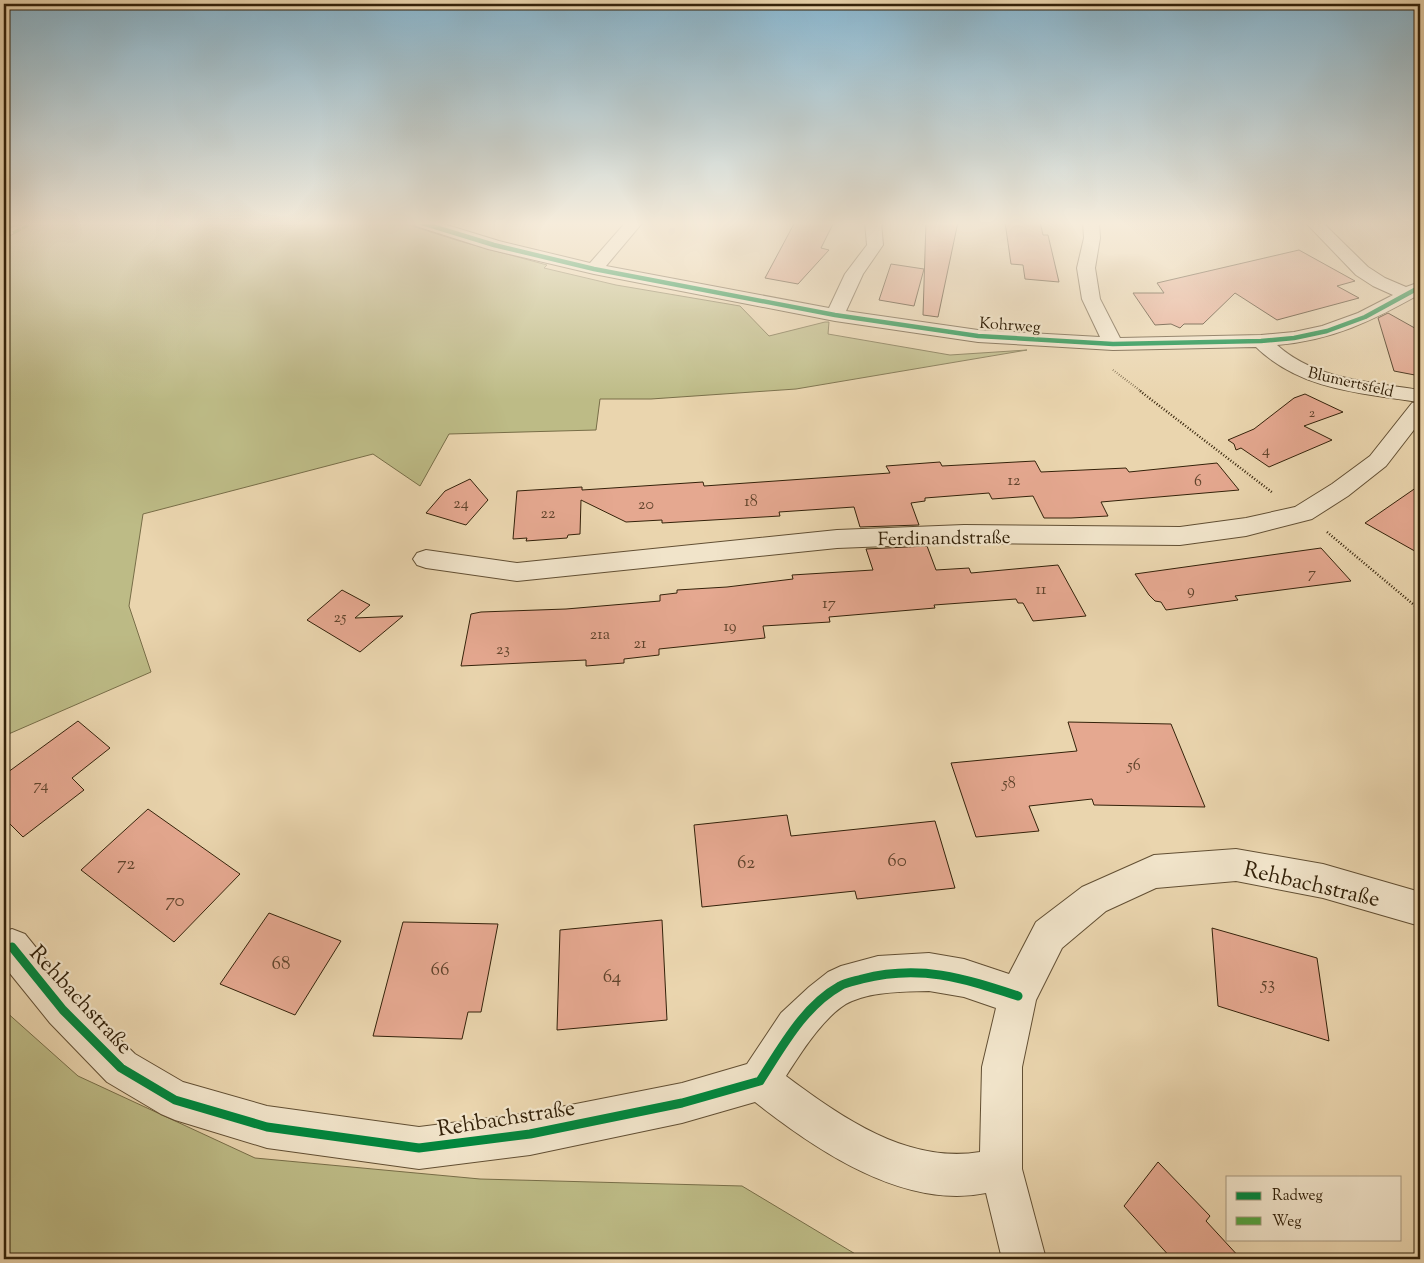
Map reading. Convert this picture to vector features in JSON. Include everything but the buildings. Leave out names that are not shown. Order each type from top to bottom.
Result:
[{"type":"street","name":"Kohrweg","points":[[657,281],[835,315],[978,336],[1113,344],[1261,341],[1294,338],[1327,331],[1365,317],[1413,290]]},
{"type":"street","points":[[835,315],[851,281]]},
{"type":"street","points":[[1088,281],[1091,300],[1113,344]]},
{"type":"street","points":[[1377,281],[1413,290]]},
{"type":"street","name":"Blumertsfeld","points":[[1261,341],[1277,356],[1293,367],[1313,375],[1420,402]]},
{"type":"street","name":"Ferdinandstraße","points":[[426,559],[517,572],[838,539],[964,534],[1180,536],[1246,527],[1303,514],[1340,490],[1378,461],[1420,402]]},
{"type":"street","name":"Rehbachstraße","points":[[1024,1259],[1001,1170],[1002,1067],[1018,996],[1049,935],[1094,899],[1154,872],[1236,865],[1322,881],[1420,909]]},
{"type":"street","name":"Rehbachstraße","points":[[12,947],[63,1010],[121,1068],[175,1100],[267,1127],[419,1148],[530,1134],[682,1103],[760,1081]]},
{"type":"street","points":[[1001,1170],[964,1176],[931,1173],[894,1162],[853,1146],[805,1116],[760,1081],[795,1027],[822,1000],[841,985],[878,974],[929,972],[964,978],[1018,996]]},
{"type":"path","points":[[1076,342],[1280,498]]},
{"type":"path","points":[[1322,528],[1420,610]]},
{"type":"shaded area","points":[[4,281],[599,281],[740,306],[769,336],[829,322],[828,334],[950,355],[1027,350],[796,389],[651,399],[600,399],[596,430],[449,434],[420,486],[373,454],[143,514],[129,606],[151,672],[4,736]]},
{"type":"shaded area","points":[[4,1010],[78,1076],[255,1158],[480,1179],[742,1186],[862,1258],[4,1259]]},
{"type":"cycle path","points":[[657,281],[835,315],[978,336],[1113,344],[1261,341],[1294,338],[1327,331],[1365,317],[1420,287]]},
{"type":"cycle path","points":[[12,947],[63,1010],[121,1068],[175,1100],[267,1127],[419,1148],[530,1134],[682,1103],[760,1081],[795,1027],[822,1000],[841,985],[878,975],[929,972],[964,978],[1018,996]]}]
